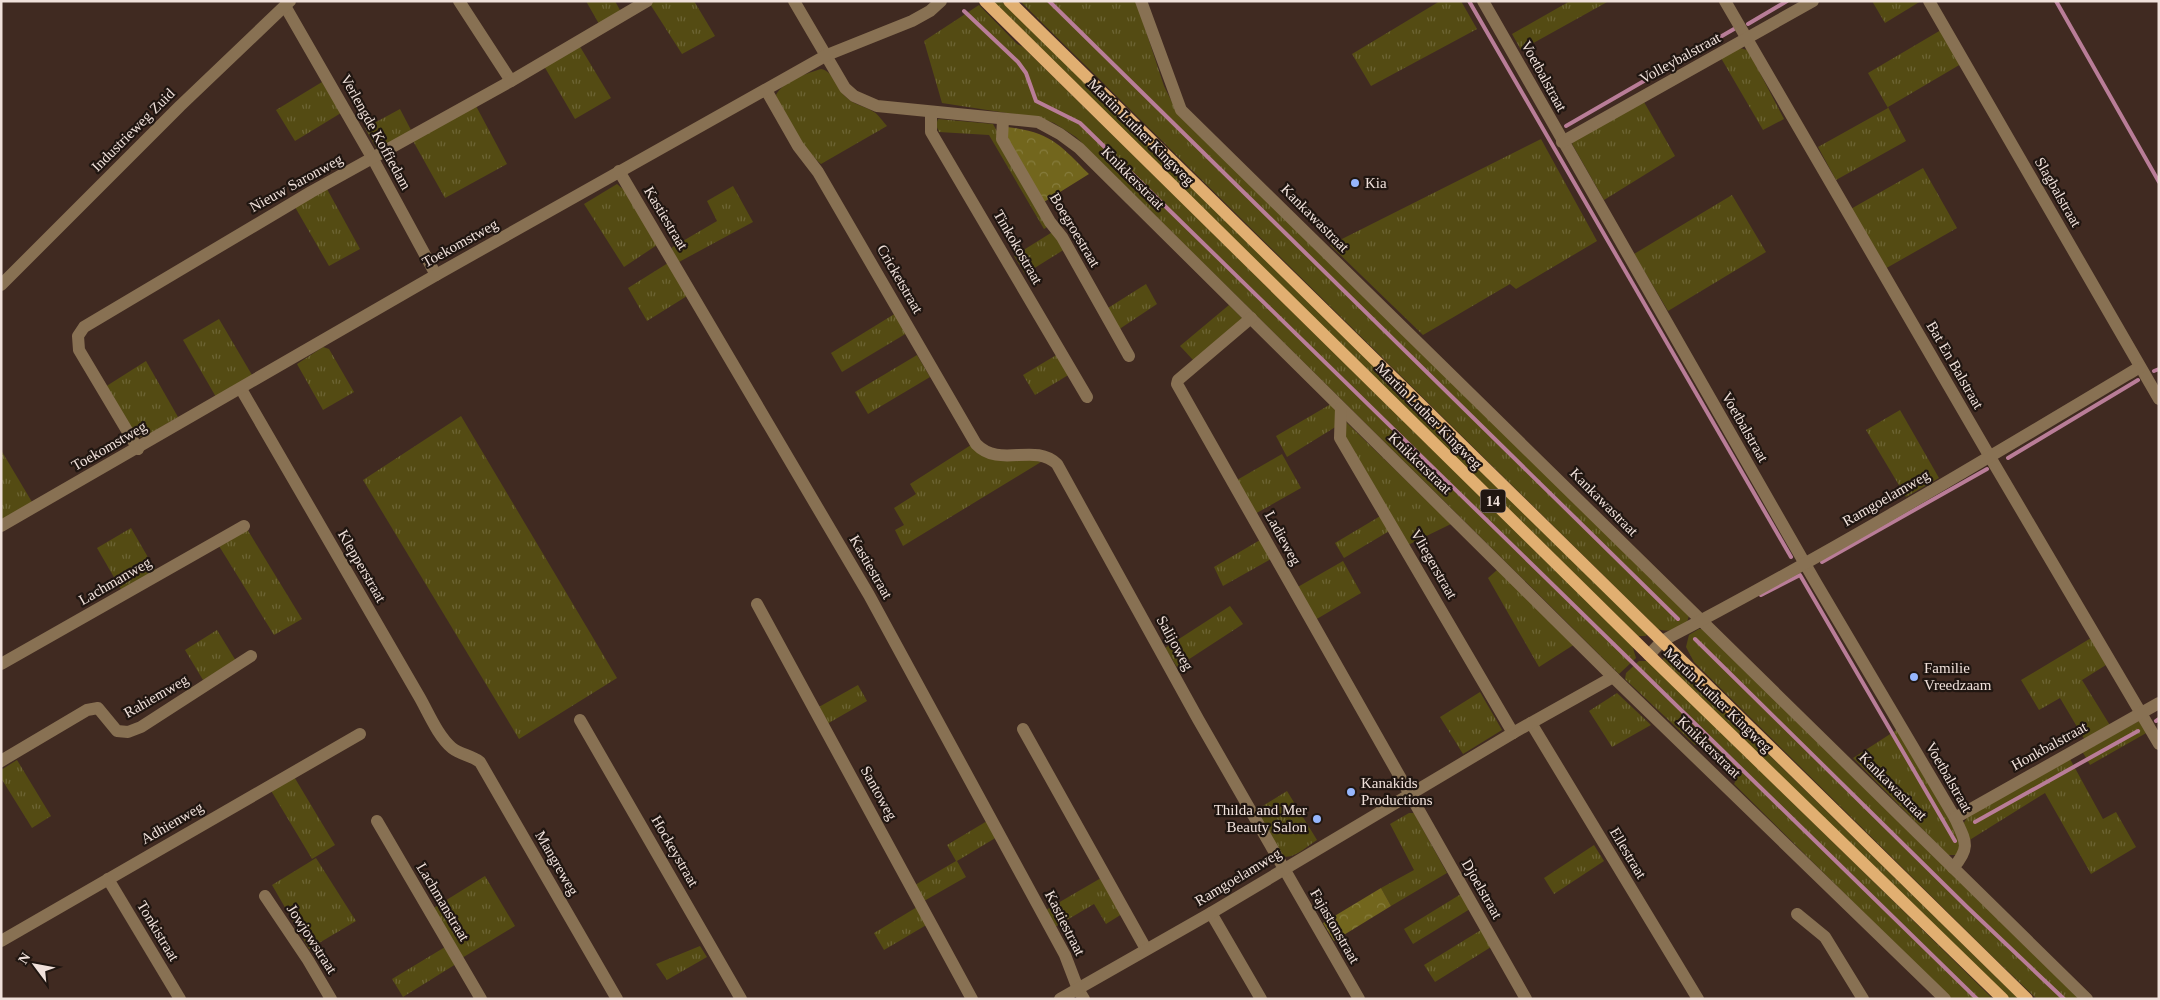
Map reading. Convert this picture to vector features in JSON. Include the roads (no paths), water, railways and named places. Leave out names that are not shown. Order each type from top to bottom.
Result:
[{"type":"main road","name":"Martin Luther Kingweg","points":[[985,1],[1649,655],[2003,999]]},
{"type":"main road","name":"Martin Luther Kingweg","points":[[1009,1],[2027,999]]},
{"type":"street","points":[[459,1],[511,80]]},
{"type":"street","name":"Nieuw Saronweg","points":[[138,449],[79,350],[78,336],[84,326],[294,202],[373,159],[647,1]]},
{"type":"street","name":"Knikkerstraat","points":[[794,1],[845,88],[854,96],[877,106],[1038,122],[1060,134],[1079,148],[1614,677],[1945,999]]},
{"type":"street","name":"Toekomstweg","points":[[1,526],[619,171],[827,55],[912,20],[930,11],[941,1]]},
{"type":"street","name":"Kankawastraat","points":[[1141,1],[1181,110],[2087,999]]},
{"type":"street","name":"Voetbalstraat","points":[[1483,1],[1562,142],[1805,563],[1955,818],[1966,846],[1963,856],[1953,868]]},
{"type":"street","name":"Bat En Balstraat","points":[[1725,1],[1746,40],[2159,744]]},
{"type":"street","name":"Volleybalstraat","points":[[1562,142],[1813,1]]},
{"type":"street","name":"Slagbalstraat","points":[[1929,1],[2159,399]]},
{"type":"street","name":"Verlengde Koffiedam","points":[[288,4],[436,275]]},
{"type":"street","name":"Industrieweg Zuid","points":[[1,285],[180,106],[288,4]]},
{"type":"street","name":"Cricketstraat","points":[[766,90],[798,146],[818,172],[970,435],[983,451],[988,454],[1004,456],[1023,455]]},
{"type":"street","name":"Tinkokostraat","points":[[931,112],[931,132],[1087,397]]},
{"type":"street","name":"Boegroestraat","points":[[1003,120],[1002,138],[1050,222],[1062,237],[1129,356]]},
{"type":"street","name":"Kastiestraat","points":[[619,171],[869,595],[1065,955],[1081,994]]},
{"type":"street","name":"Ladieweg","points":[[1251,318],[1177,382],[1410,795]]},
{"type":"street","name":"Ramgoelamweg","points":[[1649,655],[1662,641],[1805,563],[1990,457],[2140,367]]},
{"type":"street","name":"Klepperstraat","points":[[241,389],[420,698],[447,742],[461,753]]},
{"type":"street","name":"Vliegerstraat","points":[[1341,408],[1340,438],[1513,733]]},
{"type":"street","name":"Salijoweg","points":[[1023,455],[1044,456],[1057,464],[1071,493],[1096,533],[1283,869]]},
{"type":"street","name":"Lachmanweg","points":[[1,664],[244,526]]},
{"type":"street","name":"Santoweg","points":[[757,604],[972,999]]},
{"type":"street","name":"Rahiemweg","points":[[1,761],[87,710],[98,708],[117,731],[128,732],[141,727],[251,656]]},
{"type":"street","name":"Ramgoelamweg","points":[[1060,999],[1081,994],[1146,949],[1211,913],[1513,733],[1614,677]]},
{"type":"street","name":"Honkbalstraat","points":[[1955,818],[2159,703]]},
{"type":"street","name":"Hockeystraat","points":[[580,720],[740,999]]},
{"type":"street","name":"Ellestraat","points":[[1531,723],[1698,999]]},
{"type":"street","points":[[1023,729],[1146,949]]},
{"type":"street","name":"Adhienweg","points":[[1,942],[360,734]]},
{"type":"street","name":"Mangreweg","points":[[461,753],[472,756],[480,762],[617,999]]},
{"type":"street","name":"Djoelstraat","points":[[1410,795],[1526,999]]},
{"type":"street","name":"Lachmanstraat","points":[[376,822],[481,999]]},
{"type":"street","name":"Fajastonstraat","points":[[1283,869],[1359,999]]},
{"type":"street","name":"Tonkistraat","points":[[108,879],[180,999]]},
{"type":"street","name":"Jowjowstraat","points":[[265,896],[308,960],[331,999]]},
{"type":"street","points":[[1211,913],[1261,999]]},
{"type":"street","points":[[1797,914],[1824,937],[1863,999]]},
{"type":"waterway","points":[[1049,1],[1678,619]]},
{"type":"waterway","points":[[1469,1],[1791,557]]},
{"type":"waterway","points":[[1748,24],[1787,1]]},
{"type":"waterway","points":[[2056,1],[2159,182]]},
{"type":"waterway","points":[[964,11],[1018,62],[1026,73],[1036,101],[1080,123],[1977,999]]},
{"type":"waterway","points":[[1566,126],[1734,29]]},
{"type":"waterway","points":[[2154,371],[2159,369]]},
{"type":"waterway","points":[[2008,458],[2138,380]]},
{"type":"waterway","points":[[1822,562],[1987,469]]},
{"type":"waterway","points":[[1761,595],[1800,575],[1955,841]]},
{"type":"waterway","points":[[1695,639],[1967,907],[2064,999]]},
{"type":"waterway","points":[[1975,822],[2138,731]]},
{"type":"place","name":"Kia","points":[[1355,183]]},
{"type":"place","name":"Familie Vreedzaam","points":[[1914,677]]},
{"type":"place","name":"Kanakids Productions","points":[[1351,792]]},
{"type":"place","name":"Thilda and Mer Beauty Salon","points":[[1317,819]]}]
